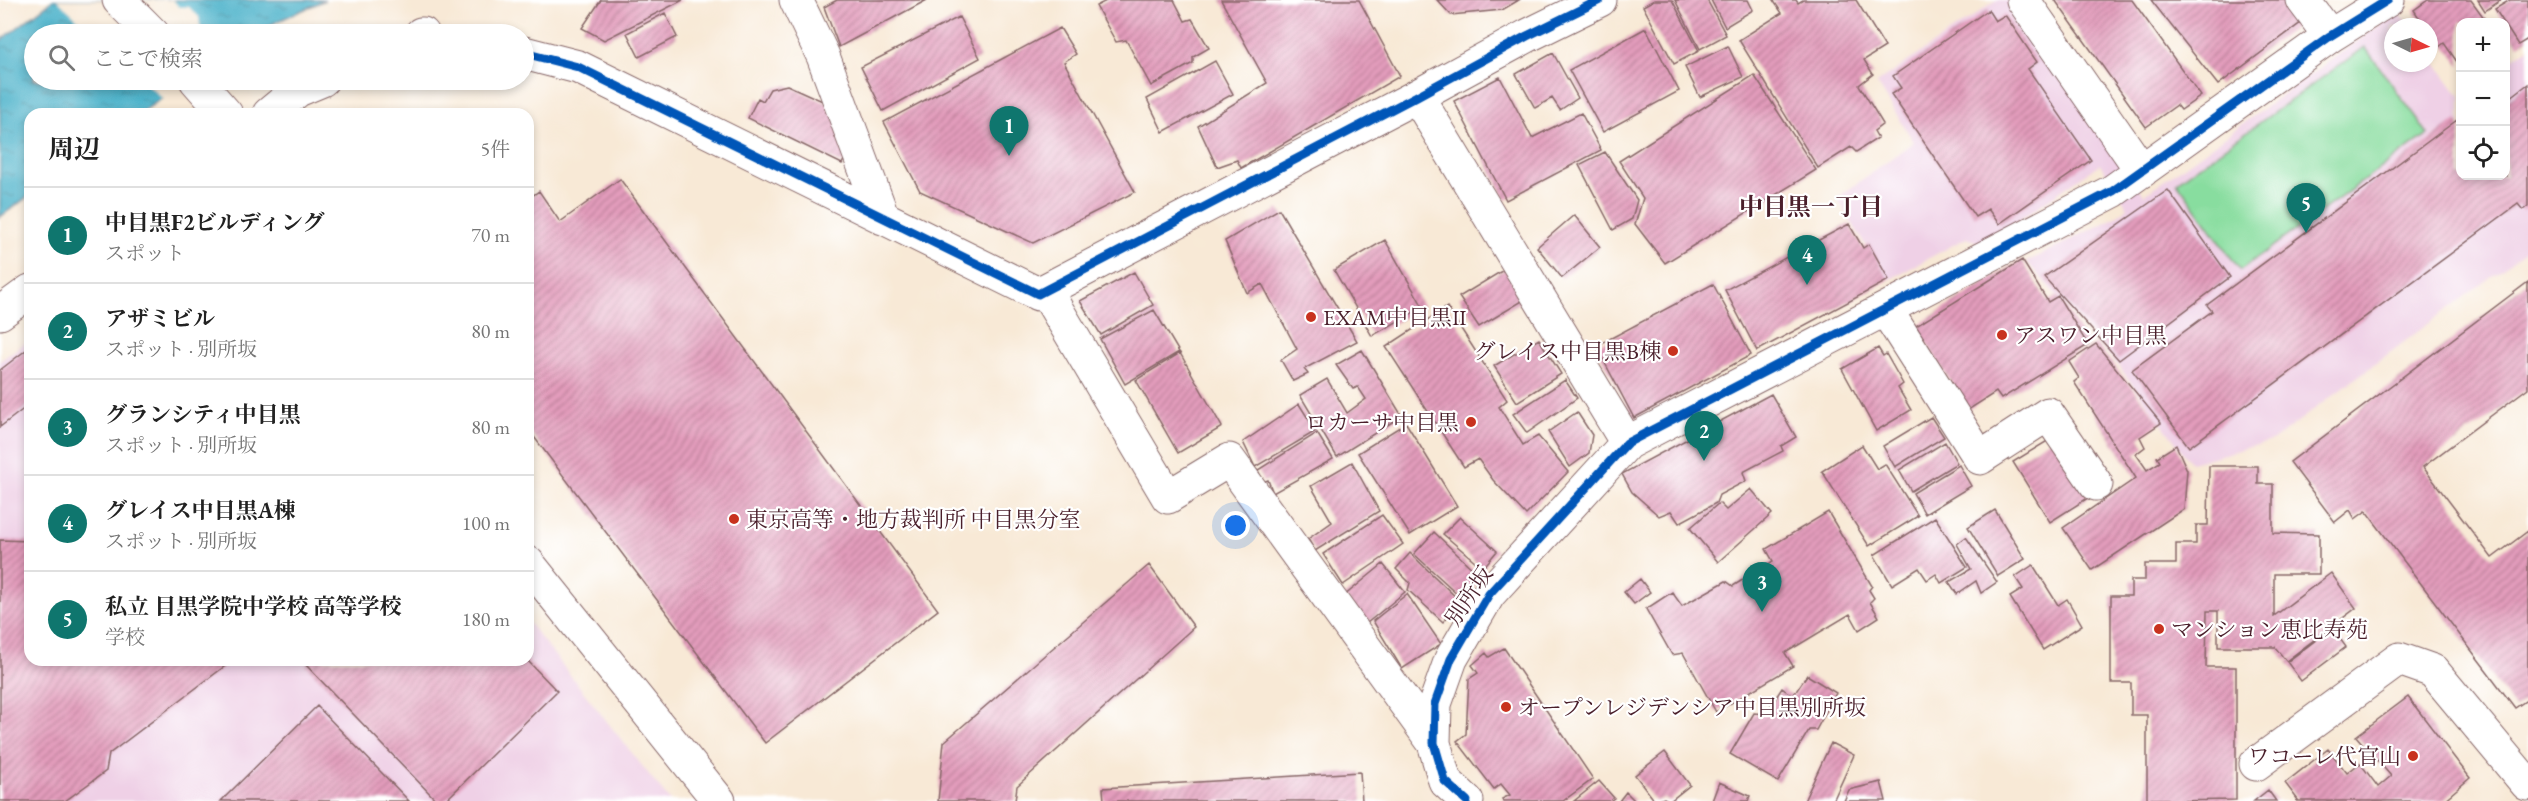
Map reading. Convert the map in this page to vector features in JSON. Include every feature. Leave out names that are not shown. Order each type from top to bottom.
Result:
[{"type":"street","points":[[119,0],[143,24]]},
{"type":"street","points":[[796,0],[823,56],[883,218]]},
{"type":"street","points":[[534,56],[578,68],[1038,294],[1527,36],[1600,0]]},
{"type":"street","points":[[2023,0],[2142,171]]},
{"type":"street","points":[[2303,0],[2330,36]]},
{"type":"street","points":[[1417,96],[1627,443],[2113,191],[2330,36],[2388,0]]},
{"type":"street","points":[[276,108],[298,90]]},
{"type":"street","points":[[1046,290],[1168,497],[1229,460],[1434,743]]},
{"type":"street","points":[[0,313],[24,295]]},
{"type":"street","points":[[1886,310],[1980,458],[2048,414],[2096,484]]},
{"type":"street","name":"別所坂","points":[[1467,801],[1445,781],[1434,743],[1435,704],[1452,659],[1489,594],[1627,443]]},
{"type":"street","points":[[534,570],[719,801]]},
{"type":"street","points":[[2256,764],[2400,659],[2433,671],[2520,789]]},
{"type":"shaded area","points":[[1997,0],[2011,0],[2144,195],[2384,22],[2384,72],[2438,72],[2438,66],[2456,91],[2456,180],[2510,180],[2510,61],[2528,47],[2528,249],[2272,441],[2191,463],[2117,364],[2027,262],[2112,219],[2128,208],[2100,164],[1984,244],[1966,238],[1887,281],[1837,198],[1914,142],[1877,83]]},
{"type":"shaded area","points":[[2398,12],[2402,18],[2390,18]]},
{"type":"shaded area","points":[[24,343],[24,666],[534,666],[534,630],[670,801],[0,801],[0,361]]},
{"type":"green space","points":[[2365,47],[2428,134],[2240,270],[2177,182]]},
{"type":"water","points":[[53,0],[325,0],[273,24],[24,24],[24,90],[174,90],[148,108],[24,108],[24,199],[0,217],[0,41]]},
{"type":"pier","points":[[57,0],[173,0],[179,7],[189,7],[199,17],[200,24],[83,24]]},
{"type":"pier","points":[[154,90],[178,90],[164,100]]},
{"type":"building","points":[[601,0],[683,0],[604,40],[582,28]]},
{"type":"building","points":[[837,0],[927,0],[839,47],[824,7]]},
{"type":"building","points":[[1108,0],[1174,0],[1185,21],[1192,19],[1209,48],[1193,57],[1193,63],[1151,86],[1126,40],[1116,42],[1096,6]]},
{"type":"building","points":[[1221,0],[1359,0],[1400,76],[1241,168],[1237,160],[1217,167],[1198,126],[1267,83]]},
{"type":"building","points":[[1437,0],[1519,0],[1502,10],[1451,15]]},
{"type":"building","points":[[1654,0],[1672,0],[1699,51],[1674,64],[1643,6]]},
{"type":"building","points":[[1675,0],[1707,0],[1726,35],[1700,49]]},
{"type":"building","points":[[1711,0],[1748,0],[1753,10],[1725,27]]},
{"type":"building","points":[[1773,0],[1796,0],[1798,3],[1803,0],[1856,0],[1885,47],[1864,60],[1873,74],[1859,85],[1883,124],[1874,131],[1878,138],[1856,152],[1851,147],[1818,168],[1739,40],[1782,13]]},
{"type":"building","points":[[2055,0],[2132,0],[2201,96],[2181,110],[2177,105],[2146,127]]},
{"type":"building","points":[[2151,0],[2292,0],[2306,19],[2218,85]]},
{"type":"building","points":[[2428,0],[2471,0],[2484,18],[2456,18],[2456,60],[2444,43],[2438,46],[2438,18],[2419,18],[2414,10]]},
{"type":"building","points":[[2478,0],[2501,0],[2485,11]]},
{"type":"building","points":[[2510,0],[2528,0],[2528,39],[2518,45],[2510,32],[2510,18],[2501,18],[2495,9]]},
{"type":"building","points":[[1988,10],[1995,21],[2005,15],[2037,62],[2028,69],[2091,160],[1999,224],[1988,209],[1975,217],[1891,94],[1901,88],[1893,76]]},
{"type":"building","points":[[665,13],[677,37],[639,57],[627,33]]},
{"type":"building","points":[[959,17],[980,58],[883,111],[861,67]]},
{"type":"building","points":[[1060,28],[1076,54],[1064,62],[1135,192],[1033,243],[920,191],[884,122]]},
{"type":"building","points":[[1646,28],[1679,91],[1603,132],[1569,70]]},
{"type":"building","points":[[1728,46],[1743,77],[1700,97],[1685,67]]},
{"type":"building","points":[[1553,53],[1578,98],[1560,110],[1552,98],[1535,108],[1516,74]]},
{"type":"building","points":[[1215,61],[1233,94],[1163,132],[1147,99]]},
{"type":"building","points":[[1754,75],[1816,170],[1665,263],[1635,224],[1643,198],[1619,161]]},
{"type":"building","points":[[1500,77],[1532,138],[1581,113],[1601,150],[1506,200],[1454,101]]},
{"type":"building","points":[[2528,84],[2528,206],[2523,210],[2518,204],[2189,447],[2132,370],[2212,311],[2207,305],[2456,121],[2456,180],[2510,180],[2510,98]]},
{"type":"building","points":[[787,85],[838,108],[851,146],[842,164],[748,118],[758,98],[763,101],[770,89]]},
{"type":"building","points":[[1605,152],[1637,200],[1632,219],[1613,230],[1579,165]]},
{"type":"building","name":"東京高等・地方裁判所 中目黒分室","points":[[620,179],[938,610],[765,743],[534,437],[534,195],[539,191],[560,222]]},
{"type":"building","points":[[2168,190],[2230,277],[2119,360],[2044,277]]},
{"type":"building","name":"EXAM中目黒Ⅱ","points":[[1279,209],[1357,341],[1304,369],[1308,374],[1293,381],[1281,360],[1297,349],[1262,284],[1247,293],[1225,241]]},
{"type":"building","points":[[1574,215],[1600,247],[1562,278],[1537,247]]},
{"type":"building","points":[[1849,224],[1863,248],[1869,244],[1889,280],[1757,351],[1725,290]]},
{"type":"building","points":[[1385,240],[1423,307],[1372,336],[1334,270]]},
{"type":"building","name":"アスワン中目黒","points":[[2022,260],[2048,302],[2058,296],[2088,345],[2001,399],[1996,392],[1968,410],[1916,326]]},
{"type":"building","points":[[1505,269],[1524,300],[1479,327],[1459,297]]},
{"type":"building","points":[[1134,272],[1153,305],[1101,335],[1080,301]]},
{"type":"building","points":[[2528,282],[2528,388],[2423,467],[2492,558],[2528,531],[2528,699],[2515,708],[2366,511],[2355,519],[2350,510],[2335,522],[2290,462]]},
{"type":"building","name":"グレイス中目黒B棟","points":[[1713,284],[1751,355],[1634,418],[1596,346]]},
{"type":"building","name":"ロカーサ中目黒","points":[[1447,307],[1507,400],[1499,407],[1523,445],[1538,436],[1568,472],[1526,515],[1493,480],[1478,459],[1464,467],[1386,347]]},
{"type":"building","points":[[1154,310],[1179,352],[1125,384],[1100,339]]},
{"type":"building","points":[[1539,339],[1561,374],[1517,402],[1494,366]]},
{"type":"building","points":[[2096,344],[2161,423],[2140,437],[2145,447],[2136,454],[2147,470],[2160,462],[2157,457],[2176,445],[2187,470],[2184,509],[2092,570],[2063,528],[2136,478],[2074,382],[2079,378],[2069,362]]},
{"type":"building","points":[[1878,348],[1883,356],[1886,354],[1903,384],[1898,388],[1911,410],[1876,431],[1842,369]]},
{"type":"building","points":[[1362,350],[1402,416],[1337,457],[1300,395],[1327,379],[1347,413],[1366,399],[1358,387],[1353,389],[1336,365]]},
{"type":"building","points":[[24,352],[24,409],[0,427],[0,370]]},
{"type":"building","points":[[1180,353],[1222,427],[1178,453],[1136,380]]},
{"type":"building","points":[[1565,380],[1577,398],[1527,433],[1513,414]]},
{"type":"building","points":[[1771,394],[1796,437],[1781,446],[1783,451],[1743,472],[1746,481],[1719,495],[1716,503],[1679,523],[1671,511],[1659,516],[1632,492],[1622,474]]},
{"type":"building","points":[[1299,404],[1316,431],[1255,467],[1243,442]]},
{"type":"building","points":[[1577,412],[1592,435],[1589,453],[1570,467],[1548,432]]},
{"type":"building","points":[[1931,417],[1944,437],[1895,467],[1883,446]]},
{"type":"building","points":[[1406,423],[1457,506],[1410,535],[1358,453]]},
{"type":"building","points":[[1317,433],[1333,459],[1273,493],[1268,480],[1263,482],[1258,470]]},
{"type":"building","points":[[2054,437],[2091,496],[2050,522],[2013,462]]},
{"type":"building","points":[[1945,442],[1957,463],[1911,491],[1899,470]]},
{"type":"building","points":[[1862,445],[1877,469],[1885,464],[1918,516],[1869,546],[1822,471]]},
{"type":"building","points":[[1352,462],[1379,511],[1315,551],[1308,539],[1332,522],[1311,486]]},
{"type":"building","points":[[1959,465],[1971,486],[1925,514],[1913,493]]},
{"type":"building","name":"マンション恵比寿苑","points":[[2209,466],[2258,466],[2258,484],[2273,484],[2273,533],[2319,534],[2319,574],[2274,574],[2274,616],[2331,573],[2356,608],[2286,661],[2275,647],[2218,647],[2218,611],[2207,611],[2206,667],[2236,667],[2236,800],[2147,799],[2147,715],[2131,715],[2131,683],[2111,683],[2111,596],[2131,596],[2131,580],[2145,580],[2145,564],[2176,564],[2176,544],[2196,544],[2196,525],[2208,525]]},
{"type":"building","points":[[1751,489],[1772,514],[1718,562],[1690,528],[1719,503],[1726,510]]},
{"type":"building","points":[[1995,510],[2025,559],[1998,576],[1968,527]]},
{"type":"building","points":[[1828,512],[1872,586],[1869,590],[1874,598],[1870,602],[1879,617],[1859,630],[1850,614],[1785,653],[1793,666],[1716,712],[1683,653],[1672,655],[1646,609],[1672,592],[1682,606],[1726,581],[1733,586],[1773,561],[1766,549]]},
{"type":"building","points":[[1382,515],[1403,544],[1343,585],[1323,554]]},
{"type":"building","points":[[1460,517],[1497,551],[1483,568],[1443,534]]},
{"type":"building","points":[[1935,517],[1967,567],[1941,583],[1936,574],[1927,580],[1919,568],[1892,585],[1874,555]]},
{"type":"building","points":[[1434,532],[1482,578],[1462,598],[1414,554]]},
{"type":"building","points":[[1966,537],[1997,582],[1981,593],[1976,581],[1957,594],[1949,582],[1971,569],[1957,544]]},
{"type":"building","points":[[0,540],[24,541],[24,666],[225,666],[109,754],[106,771],[65,801],[0,801]]},
{"type":"building","points":[[1410,553],[1461,602],[1443,622],[1408,590],[1410,583],[1396,569]]},
{"type":"building","points":[[1383,564],[1405,592],[1367,623],[1344,596]]},
{"type":"building","points":[[1149,565],[1194,627],[1017,786],[1015,801],[938,801],[944,742]]},
{"type":"building","points":[[2033,565],[2058,605],[2067,599],[2082,625],[2043,650],[2010,597],[2023,589],[2015,577]]},
{"type":"building","points":[[1640,579],[1650,592],[1634,604],[1624,592]]},
{"type":"building","points":[[1407,594],[1441,644],[1402,669],[1373,621]]},
{"type":"building","points":[[2332,628],[2346,647],[2301,681],[2287,662]]},
{"type":"building","name":"オープンレジデンシア中目黒別所坂","points":[[1504,648],[1593,779],[1563,801],[1504,801],[1502,799],[1510,795],[1501,784],[1494,789],[1457,741],[1466,734],[1469,679],[1478,673],[1472,665],[1486,653],[1489,657]]},
{"type":"building","points":[[307,666],[533,666],[557,691],[445,801],[437,801]]},
{"type":"building","points":[[1807,675],[1836,693],[1816,730],[1809,730],[1778,782],[1730,754],[1754,713],[1765,714],[1782,688],[1793,696]]},
{"type":"building","name":"ワコーレ代官山","points":[[2408,697],[2470,778],[2443,801],[2296,801],[2298,800],[2285,783],[2328,749],[2347,773],[2360,763],[2378,787],[2391,776],[2356,736]]},
{"type":"building","points":[[317,706],[409,801],[221,801]]},
{"type":"building","points":[[1831,743],[1854,755],[1833,801],[1804,801]]},
{"type":"building","points":[[1665,752],[1690,785],[1670,801],[1664,798],[1655,801],[1635,775]]},
{"type":"building","points":[[1360,772],[1362,801],[1104,801],[1103,788]]},
{"type":"building","points":[[1599,781],[1614,798],[1610,801],[1574,801]]},
{"type":"building","points":[[1719,782],[1750,796],[1748,801],[1712,801]]},
{"type":"building","points":[[1881,782],[1886,801],[1844,801],[1849,790]]},
{"type":"building","name":"ワコーレ代官山","points":[[2268,790],[2276,801],[2254,801]]},
{"type":"building","points":[[1626,792],[1635,801],[1619,801]]},
{"type":"cycle path","points":[[534,56],[578,67],[1038,294],[1527,36],[1600,0]]},
{"type":"cycle path","points":[[1467,801],[1445,781],[1434,743],[1435,704],[1451,659],[1489,594],[1627,443],[2113,191],[2330,36],[2388,0]]},
{"type":"place","name":"中目黒F2ビルディング","points":[[1009,156]]},
{"type":"place","name":"私立 目黒学院中学校 高等学校","points":[[2306,233]]},
{"type":"place","name":"グレイス中目黒A棟","points":[[1807,285]]},
{"type":"place","name":"EXAM中目黒Ⅱ","points":[[1311,317]]},
{"type":"place","name":"アスワン中目黒","points":[[2002,335]]},
{"type":"place","name":"グレイス中目黒B棟","points":[[1673,351]]},
{"type":"place","name":"ロカーサ中目黒","points":[[1471,422]]},
{"type":"place","name":"アザミビル","points":[[1704,461]]},
{"type":"place","name":"東京高等・地方裁判所 中目黒分室","points":[[734,519]]},
{"type":"place","name":"グランシティ中目黒","points":[[1762,612]]},
{"type":"place","name":"マンション恵比寿苑","points":[[2159,629]]},
{"type":"place","name":"オープンレジデンシア中目黒別所坂","points":[[1506,707]]},
{"type":"place","name":"ワコーレ代官山","points":[[2413,756]]},
{"type":"district","name":"中目黒一丁目","points":[[1811,206]]}]
